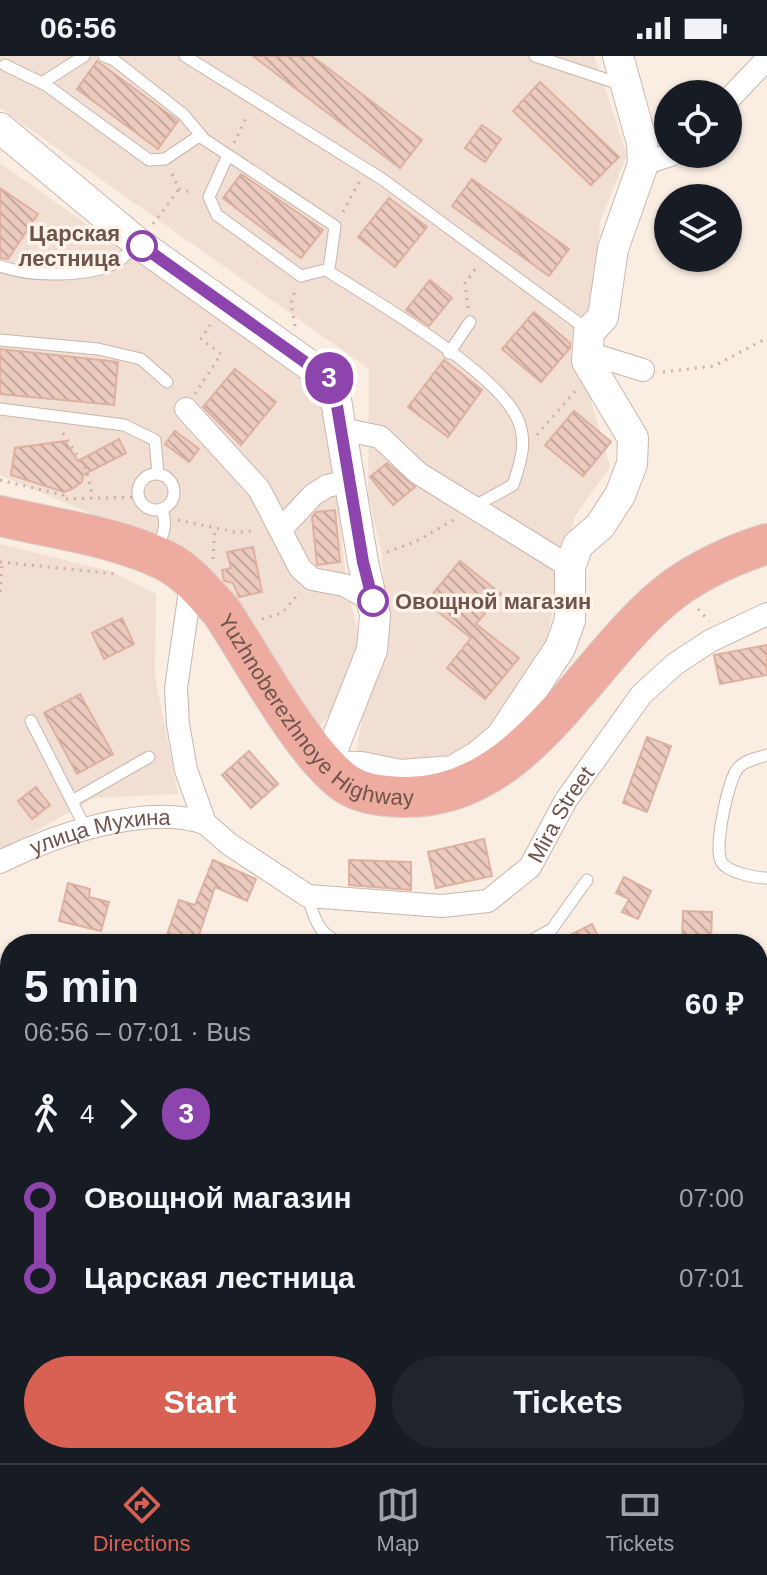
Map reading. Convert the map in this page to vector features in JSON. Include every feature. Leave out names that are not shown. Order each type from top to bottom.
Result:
[{"type":"highway","name":"Yuzhnoberezhnoye Highway","points":[[0,516],[135,565],[169,562],[221,611],[326,766],[345,783],[377,795],[422,797],[476,782],[512,756],[676,588],[713,566],[767,544]]},
{"type":"highway","name":"Yuzhnoberezhnoye Highway","points":[[1,552],[117,558],[156,573],[214,622],[316,770],[335,787],[370,805],[418,809],[480,796],[506,779],[578,715],[686,598],[728,574],[767,558]]},
{"type":"main road","points":[[0,128],[138,243],[225,302],[333,382],[363,562],[373,601],[372,650],[326,766],[428,775],[453,771],[477,757],[501,737],[560,648],[570,620],[570,567],[578,545],[600,526],[620,495],[632,464],[633,438],[589,352],[603,317],[613,249],[643,164],[642,143],[618,56]]},
{"type":"street","points":[[742,85],[767,59]]},
{"type":"street","points":[[643,164],[654,160]]},
{"type":"street","points":[[589,352],[643,370]]},
{"type":"street","points":[[186,409],[259,489],[300,568],[312,579],[344,585],[373,601]]},
{"type":"street","points":[[342,429],[380,437],[418,473],[570,567]]},
{"type":"street","points":[[281,529],[313,495],[327,486],[349,481]]},
{"type":"street","points":[[189,598],[176,688],[178,724],[186,770],[205,823],[229,844],[308,896]]},
{"type":"street","name":"Mira Street","points":[[308,896],[442,906],[488,901],[530,867],[566,800],[641,695],[675,664],[723,635],[767,614]]},
{"type":"street","name":"улица Мухина","points":[[0,862],[85,827],[184,816],[205,823]]},
{"type":"lane","points":[[42,83],[84,56]]},
{"type":"lane","points":[[104,56],[114,60],[183,114],[205,140]]},
{"type":"lane","points":[[185,56],[353,161],[485,254],[589,352]]},
{"type":"lane","points":[[535,56],[625,86]]},
{"type":"lane","points":[[6,64],[42,83],[149,160],[165,159],[199,136],[228,155],[335,226],[329,269],[301,276],[217,215],[209,197],[228,155]]},
{"type":"lane","points":[[0,266],[44,276],[90,269],[117,262],[138,243]]},
{"type":"lane","points":[[326,270],[492,384],[518,419],[524,450],[513,485],[472,508]]},
{"type":"lane","points":[[449,353],[470,322]]},
{"type":"lane","points":[[0,340],[98,349],[141,359],[167,382]]},
{"type":"lane","points":[[0,409],[124,425],[155,440],[158,474]]},
{"type":"lane","points":[[135,565],[163,538],[164,514],[174,490],[169,479],[158,474],[142,480],[138,497],[145,507],[164,514]]},
{"type":"lane","points":[[31,721],[85,827]]},
{"type":"lane","points":[[767,755],[746,762],[732,779],[719,845],[720,860],[726,867],[767,878]]},
{"type":"lane","points":[[72,801],[149,757]]},
{"type":"lane","points":[[543,934],[552,929],[587,880]]},
{"type":"lane","points":[[308,896],[324,934]]},
{"type":"path","points":[[228,155],[256,100]]},
{"type":"path","points":[[138,243],[179,189],[165,159]]},
{"type":"path","points":[[335,226],[361,179],[348,170],[353,161]]},
{"type":"path","points":[[470,322],[465,283],[485,254]]},
{"type":"path","points":[[299,355],[291,303],[301,276]]},
{"type":"path","points":[[186,409],[221,354],[201,339],[225,302]]},
{"type":"path","points":[[643,370],[670,373],[714,366],[767,338]]},
{"type":"path","points":[[524,450],[589,352]]},
{"type":"path","points":[[50,416],[86,469],[93,498]]},
{"type":"path","points":[[0,480],[63,495],[63,499]]},
{"type":"path","points":[[49,500],[138,497]]},
{"type":"path","points":[[363,562],[415,542],[472,508]]},
{"type":"path","points":[[164,514],[235,532],[281,529]]},
{"type":"path","points":[[213,565],[215,527]]},
{"type":"path","points":[[0,592],[1,552],[135,565]]},
{"type":"path","points":[[251,623],[282,613],[312,579]]},
{"type":"path","points":[[686,598],[723,635]]},
{"type":"shaded area","points":[[0,56],[594,56],[627,155],[600,221],[594,289],[578,355],[610,467],[575,516],[546,641],[505,723],[461,758],[411,766],[357,750],[366,691],[387,631],[382,554],[368,496],[369,369],[0,108]]},
{"type":"shaded area","points":[[0,163],[327,393],[347,588],[362,648],[343,701],[311,735],[127,529],[0,475]]},
{"type":"shaded area","points":[[0,544],[110,571],[156,594],[155,676],[178,794],[94,798],[0,851]]},
{"type":"building","points":[[253,56],[312,56],[422,140],[400,168]]},
{"type":"building","points":[[97,61],[178,121],[158,149],[77,89]]},
{"type":"building","points":[[540,82],[619,157],[591,185],[513,111]]},
{"type":"building","points":[[482,125],[501,139],[485,162],[465,148]]},
{"type":"building","points":[[241,174],[323,230],[301,258],[223,198]]},
{"type":"building","points":[[472,179],[569,249],[549,276],[452,206]]},
{"type":"building","points":[[0,188],[38,214],[8,259],[0,258]]},
{"type":"building","points":[[389,198],[427,227],[395,267],[358,237]]},
{"type":"building","points":[[430,280],[452,298],[429,326],[406,310]]},
{"type":"building","points":[[534,312],[570,343],[570,348],[541,382],[502,349]]},
{"type":"building","points":[[0,349],[118,362],[114,405],[0,394]]},
{"type":"building","points":[[444,360],[482,390],[448,437],[408,407]]},
{"type":"building","points":[[235,369],[276,402],[241,445],[203,407]]},
{"type":"building","points":[[574,411],[611,442],[583,476],[545,445]]},
{"type":"building","points":[[175,431],[199,449],[189,462],[165,444]]},
{"type":"building","points":[[119,439],[126,453],[83,475],[82,482],[64,492],[11,475],[15,448],[65,441],[78,461]]},
{"type":"building","points":[[387,463],[415,487],[393,505],[370,477]]},
{"type":"building","points":[[335,510],[340,562],[317,565],[312,517],[316,512]]},
{"type":"building","points":[[253,547],[262,592],[239,597],[233,583],[224,581],[222,570],[231,568],[227,552]]},
{"type":"building","points":[[460,561],[501,594],[476,624],[519,658],[485,699],[447,668],[471,638],[426,602]]},
{"type":"building","points":[[122,618],[134,644],[104,659],[92,633]]},
{"type":"building","points":[[767,645],[767,675],[720,684],[714,655]]},
{"type":"building","points":[[80,694],[113,754],[77,774],[44,713]]},
{"type":"building","points":[[647,737],[671,746],[647,812],[623,803]]},
{"type":"building","points":[[249,751],[278,784],[251,808],[222,775]]},
{"type":"building","points":[[36,787],[50,805],[32,819],[18,801]]},
{"type":"building","points":[[484,839],[492,876],[436,888],[428,852]]},
{"type":"building","points":[[213,860],[256,879],[247,901],[215,887],[199,934],[167,934],[179,900],[195,905]]},
{"type":"building","points":[[349,860],[411,862],[411,890],[349,885]]},
{"type":"building","points":[[624,877],[651,891],[638,919],[622,912],[629,899],[616,893]]},
{"type":"building","points":[[68,883],[90,889],[89,897],[109,902],[101,931],[59,921]]},
{"type":"building","points":[[683,911],[712,912],[711,934],[682,934]]},
{"type":"building","points":[[592,924],[597,934],[572,934]]},
{"type":"bus line","name":"3","points":[[142,246],[321,370],[333,382],[338,396],[363,562],[373,601]]},
{"type":"place","name":"Царская лестница","points":[[142,246]]},
{"type":"place","name":"Овощной магазин","points":[[373,601]]}]
